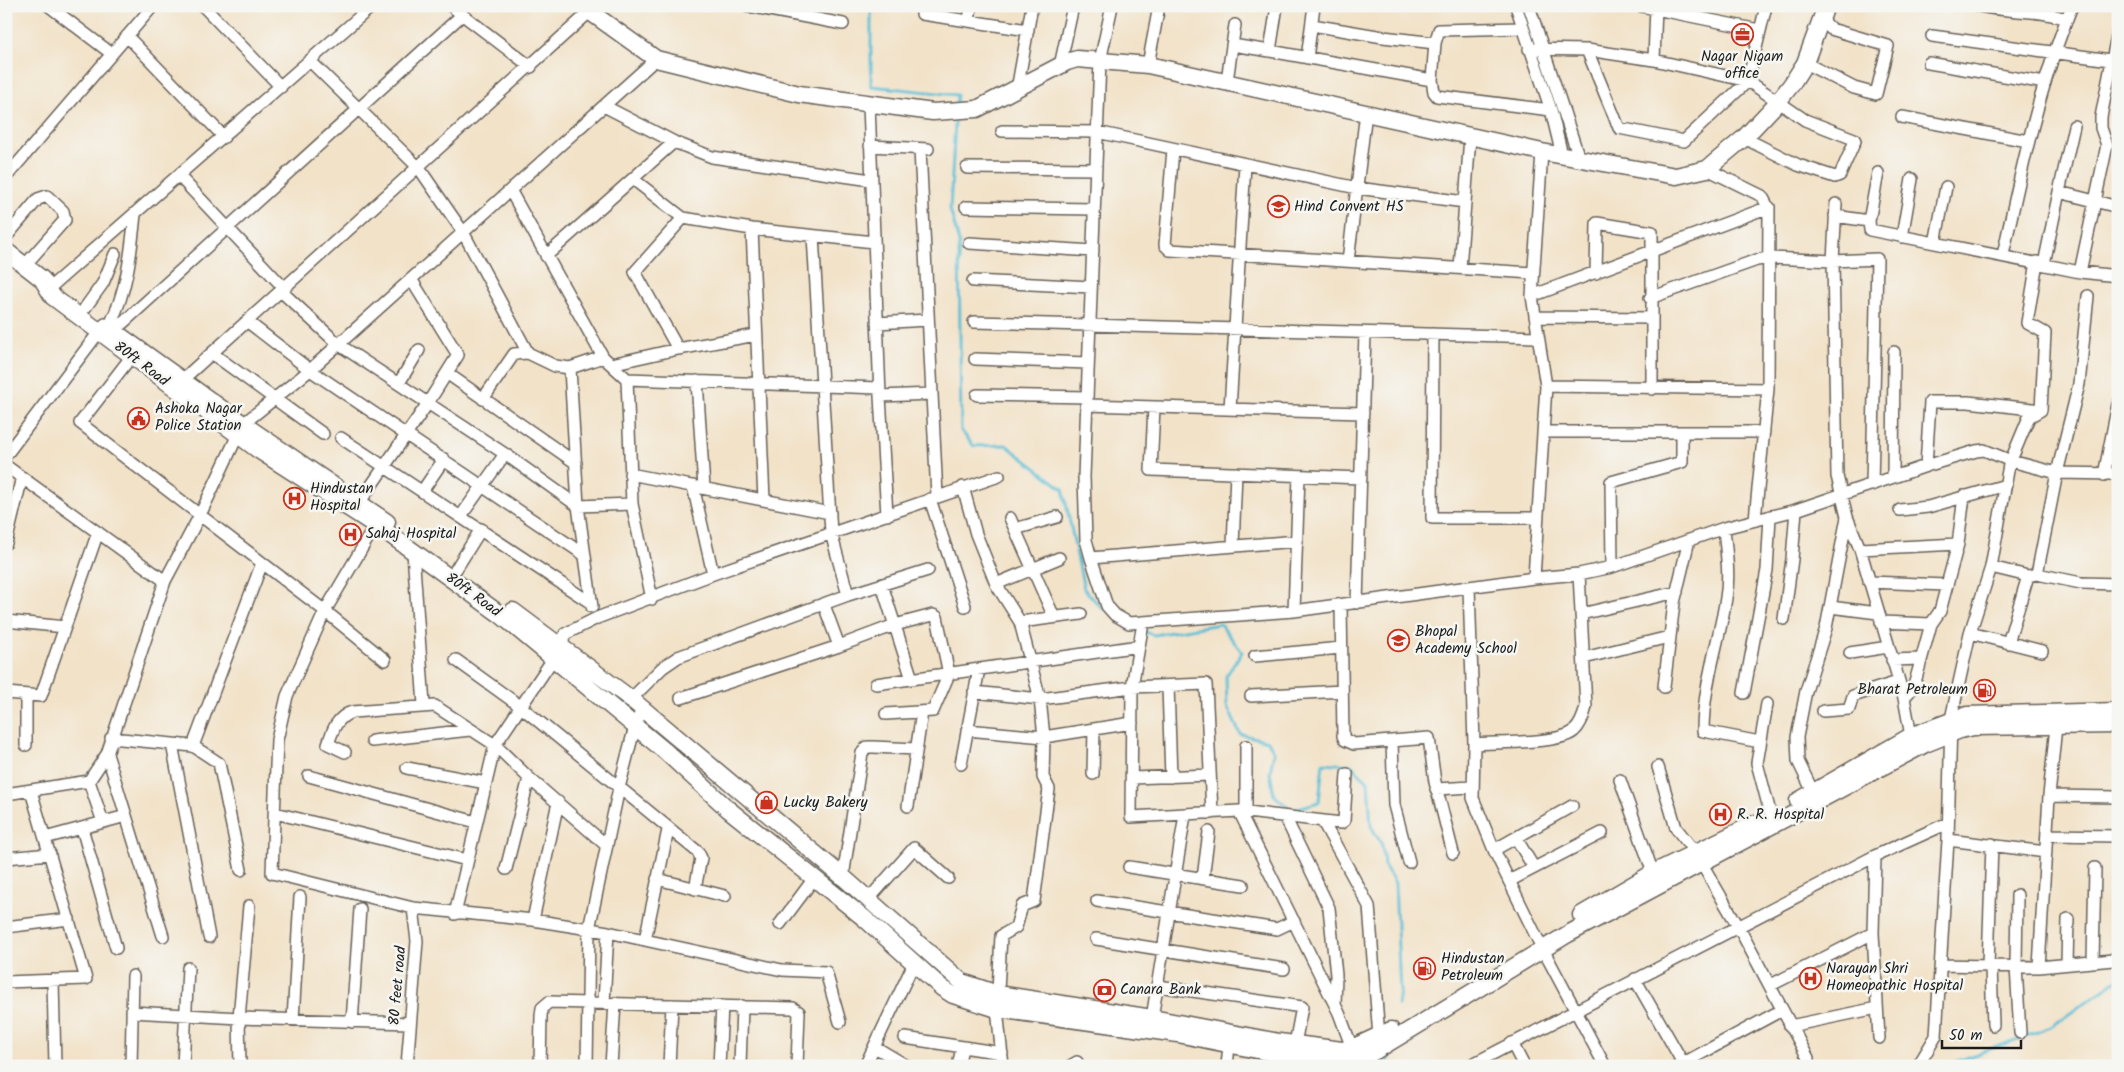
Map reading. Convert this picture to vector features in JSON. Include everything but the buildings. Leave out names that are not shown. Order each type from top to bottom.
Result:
[{"type":"main road","points":[[590,8],[656,58],[799,94],[933,112],[978,109],[1077,59],[1148,65],[1366,112],[1470,137],[1676,176],[1707,169],[1744,138],[1777,103],[1792,86],[1805,63],[1824,13]]},
{"type":"main road","name":"80ft Road","points":[[6,251],[48,282],[53,297],[107,329],[131,357],[240,429],[501,615],[557,652]]},
{"type":"main road","points":[[48,282],[85,308],[107,329],[182,380],[240,429],[360,502],[456,569],[557,652],[635,726],[728,809],[815,877],[954,995],[1152,1018],[1295,1044],[1342,1050],[1352,1048],[1378,1037],[1911,736],[1951,726],[2118,725]]},
{"type":"main road","points":[[557,652],[636,704],[843,877],[962,982],[997,1001],[1178,1034],[1282,1056],[1341,1065],[1355,1061],[1377,1050],[1540,944],[1654,873],[1698,858],[1925,744],[1967,714],[2118,711]]},
{"type":"main road","points":[[833,892],[843,877]]},
{"type":"street","points":[[49,6],[112,54]]},
{"type":"street","points":[[6,177],[153,6]]},
{"type":"street","points":[[203,6],[281,87]]},
{"type":"street","points":[[48,282],[135,214],[372,6]]},
{"type":"street","points":[[451,6],[531,67]]},
{"type":"street","points":[[749,6],[843,24]]},
{"type":"street","points":[[923,6],[922,14],[1028,30]]},
{"type":"street","points":[[969,21],[971,6]]},
{"type":"street","points":[[1017,90],[1032,6]]},
{"type":"street","points":[[1060,66],[1073,6]]},
{"type":"street","points":[[1112,6],[1100,61],[1084,478],[1086,540],[1091,558],[1107,606],[1116,615],[1129,623],[1143,625],[1294,612],[1534,578],[1579,574],[1612,567],[1724,528],[1796,510],[1872,485],[1893,476],[1984,450],[2011,461],[2057,473],[2118,474]]},
{"type":"street","points":[[1148,65],[1159,6]]},
{"type":"street","points":[[1270,51],[1277,6]]},
{"type":"street","points":[[1307,58],[1314,6]]},
{"type":"street","points":[[1516,6],[1551,110],[1562,155]]},
{"type":"street","points":[[1529,6],[1579,158]]},
{"type":"street","points":[[1641,6],[1759,30]]},
{"type":"street","points":[[1587,50],[1619,128],[1684,141],[1748,81],[1766,6]]},
{"type":"street","points":[[1979,6],[1995,10],[2050,13],[2067,19]]},
{"type":"street","points":[[2003,255],[2028,141],[2055,52],[2072,6]]},
{"type":"street","points":[[182,380],[531,67],[590,8]]},
{"type":"street","points":[[1654,60],[1656,8]]},
{"type":"street","points":[[1805,63],[1854,88],[1876,94],[1888,46],[1831,29],[1824,13]]},
{"type":"street","points":[[6,455],[107,329],[228,228],[462,15]]},
{"type":"street","points":[[1227,81],[1235,25]]},
{"type":"street","points":[[1312,25],[1435,43]]},
{"type":"street","points":[[1522,28],[1443,28],[1437,32],[1432,80],[1437,96],[1551,110]]},
{"type":"street","points":[[2080,272],[2107,145],[2100,128],[2101,117],[2114,61],[2118,30]]},
{"type":"street","points":[[127,36],[224,137]]},
{"type":"street","points":[[1932,36],[2114,61]]},
{"type":"street","points":[[1232,45],[1432,80]]},
{"type":"street","points":[[1529,49],[1544,51],[1587,50],[1654,60],[1748,81],[1777,103],[1805,120],[1854,138],[1849,157],[1840,175],[1836,177],[1812,170],[1744,138]]},
{"type":"street","points":[[6,794],[89,780],[107,754],[165,580],[200,515],[240,429],[310,370],[656,58]]},
{"type":"street","points":[[310,61],[419,168],[463,232],[528,353]]},
{"type":"street","points":[[1929,63],[2045,83]]},
{"type":"street","points":[[868,104],[887,515]]},
{"type":"street","points":[[604,106],[674,142],[712,157],[872,180]]},
{"type":"street","points":[[1348,261],[1366,112]]},
{"type":"street","points":[[1902,117],[2028,141]]},
{"type":"street","points":[[2041,410],[2045,333],[2027,323],[2074,126]]},
{"type":"street","points":[[1002,131],[1097,132],[1357,188],[1465,202]]},
{"type":"street","points":[[1460,268],[1470,137]]},
{"type":"street","points":[[546,256],[674,142]]},
{"type":"street","points":[[870,146],[924,149],[927,320],[932,394],[933,498],[965,606]]},
{"type":"street","points":[[1173,149],[1165,245],[1170,250],[1533,273]]},
{"type":"street","points":[[1534,578],[1546,386],[1532,296],[1542,152]]},
{"type":"street","points":[[1230,409],[1245,165]]},
{"type":"street","points":[[967,168],[1096,169]]},
{"type":"street","points":[[1707,169],[1762,196],[1769,207],[1768,389],[1755,519]]},
{"type":"street","points":[[1878,173],[1869,221],[1870,230],[2003,255],[2080,272],[2117,274]]},
{"type":"street","points":[[179,176],[283,290],[338,344],[399,383],[578,506],[632,504]]},
{"type":"street","points":[[633,179],[682,218],[752,229],[874,242]]},
{"type":"street","points":[[1902,237],[1912,179]]},
{"type":"street","points":[[1935,243],[1946,187]]},
{"type":"street","points":[[510,190],[607,361],[627,379],[822,386],[880,392],[932,394]]},
{"type":"street","points":[[2059,192],[2118,207]]},
{"type":"street","points":[[6,237],[38,199],[47,196],[63,211],[65,220],[26,264]]},
{"type":"street","points":[[1836,204],[1833,261],[1836,456],[1847,517],[1860,549],[1904,698],[1911,736]]},
{"type":"street","points":[[966,207],[1094,209]]},
{"type":"street","points":[[1532,296],[1769,207]]},
{"type":"street","points":[[107,329],[121,301],[128,272],[135,214]]},
{"type":"street","points":[[1835,216],[1869,221]]},
{"type":"street","points":[[678,349],[635,272],[682,218]]},
{"type":"street","points":[[1596,273],[1597,223],[1652,232],[1650,298],[1652,389]]},
{"type":"street","points":[[752,229],[764,500]]},
{"type":"street","points":[[813,236],[830,513],[832,533],[848,595]]},
{"type":"street","points":[[969,244],[1093,251]]},
{"type":"street","points":[[85,308],[103,283],[115,254]]},
{"type":"street","points":[[1650,298],[1757,260],[1770,258],[1833,261],[1877,260],[1872,485]]},
{"type":"street","points":[[360,502],[448,374],[458,355],[411,279]]},
{"type":"street","points":[[974,281],[1091,287]]},
{"type":"street","points":[[2008,643],[2032,575],[2079,384],[2088,296]]},
{"type":"street","points":[[1535,317],[1651,318]]},
{"type":"street","points":[[877,323],[927,320]]},
{"type":"street","points":[[248,322],[310,370],[444,458],[584,554]]},
{"type":"street","points":[[974,322],[1537,337]]},
{"type":"street","points":[[1358,603],[1365,333]]},
{"type":"street","points":[[1432,334],[1432,518],[1537,518]]},
{"type":"street","points":[[484,399],[514,354],[528,353],[555,366],[570,368],[756,335]]},
{"type":"street","points":[[399,383],[419,350]]},
{"type":"street","points":[[1893,476],[1894,352]]},
{"type":"street","points":[[213,354],[323,434]]},
{"type":"street","points":[[131,357],[80,423],[325,611],[385,660]]},
{"type":"street","points":[[975,358],[1088,363]]},
{"type":"street","points":[[570,368],[578,506],[591,603],[597,618]]},
{"type":"street","points":[[448,374],[576,463]]},
{"type":"street","points":[[627,379],[632,504],[652,599]]},
{"type":"street","points":[[697,381],[699,487],[713,574]]},
{"type":"street","points":[[1546,386],[1652,389],[1768,389]]},
{"type":"street","points":[[977,395],[1154,407],[1363,413]]},
{"type":"street","points":[[1926,466],[1930,402],[1968,402],[2041,410]]},
{"type":"street","points":[[2104,475],[2118,404]]},
{"type":"street","points":[[1154,407],[1151,470],[1361,478]]},
{"type":"street","points":[[1918,1065],[1936,1036],[1948,840],[1951,726],[1970,633],[1991,567],[2011,461],[2029,417],[2041,410]]},
{"type":"street","points":[[1544,432],[1764,432]]},
{"type":"street","points":[[1612,567],[1611,482],[1682,462],[1682,432]]},
{"type":"street","points":[[341,438],[423,490],[591,603]]},
{"type":"street","points":[[461,516],[504,454]]},
{"type":"street","points":[[423,490],[444,458]]},
{"type":"street","points":[[6,466],[165,580]]},
{"type":"street","points":[[1233,546],[1236,473]]},
{"type":"street","points":[[630,474],[830,513]]},
{"type":"street","points":[[455,914],[495,745],[557,652],[565,634],[597,618],[652,599],[713,574],[1000,476]]},
{"type":"street","points":[[1294,612],[1299,476]]},
{"type":"street","points":[[6,543],[8,527],[22,477]]},
{"type":"street","points":[[1900,510],[1928,507],[2006,485]]},
{"type":"street","points":[[963,488],[976,534],[996,584],[1020,622],[1028,661],[1040,699],[1044,737],[1043,777],[1049,789],[1034,901],[1022,906],[1016,927],[1001,936],[997,1001],[1003,1066]]},
{"type":"street","points":[[1904,698],[1914,686],[1931,624],[1940,611],[1958,544],[1964,496]]},
{"type":"street","points":[[1784,618],[1796,510]]},
{"type":"street","points":[[1744,693],[1767,570],[1770,516]]},
{"type":"street","points":[[1015,530],[1057,517]]},
{"type":"street","points":[[1813,792],[1798,760],[1797,737],[1806,691],[1830,607],[1847,517]]},
{"type":"street","points":[[1010,518],[1031,569],[1054,617]]},
{"type":"street","points":[[375,526],[325,611],[287,696],[277,740],[272,873],[413,908],[455,914],[532,920],[608,932],[782,970],[826,972],[840,1022]]},
{"type":"street","points":[[1724,528],[1728,571],[1726,597],[1711,665],[1703,731],[1760,742]]},
{"type":"street","points":[[456,569],[481,530]]},
{"type":"street","points":[[6,693],[41,696],[98,532]]},
{"type":"street","points":[[1091,558],[1297,540]]},
{"type":"street","points":[[1664,687],[1669,637],[1689,540]]},
{"type":"street","points":[[1860,549],[1958,544]]},
{"type":"street","points":[[413,552],[424,705]]},
{"type":"street","points":[[996,584],[1059,558]]},
{"type":"street","points":[[193,746],[262,563]]},
{"type":"street","points":[[1991,567],[2081,584],[2118,584]]},
{"type":"street","points":[[587,1066],[589,929],[619,788],[635,726],[636,704],[662,668],[678,657],[848,595],[928,570]]},
{"type":"street","points":[[1474,744],[1562,738],[1575,731],[1582,720],[1586,707],[1579,574]]},
{"type":"street","points":[[1869,582],[1946,585]]},
{"type":"street","points":[[882,585],[912,679]]},
{"type":"street","points":[[1469,587],[1474,744],[1473,798],[1494,850],[1540,944],[1604,1066]]},
{"type":"street","points":[[1581,614],[1677,592]]},
{"type":"street","points":[[824,605],[839,646]]},
{"type":"street","points":[[1341,605],[1342,736],[1345,740],[1354,744],[1428,738],[1436,789],[1454,853]]},
{"type":"street","points":[[1830,607],[1880,618],[1931,624]]},
{"type":"street","points":[[681,698],[929,614],[937,617],[949,674],[933,711],[886,714]]},
{"type":"street","points":[[1020,622],[1081,614]]},
{"type":"street","points":[[6,621],[65,627]]},
{"type":"street","points":[[1143,625],[1132,687],[1132,817],[1243,812],[1342,823],[1344,821],[1347,774]]},
{"type":"street","points":[[1970,633],[2042,652]]},
{"type":"street","points":[[1584,658],[1669,637]]},
{"type":"street","points":[[876,684],[1139,645]]},
{"type":"street","points":[[1850,653],[1888,647]]},
{"type":"street","points":[[1255,656],[1341,648]]},
{"type":"street","points":[[1892,660],[1921,659]]},
{"type":"street","points":[[456,660],[520,706],[668,830],[698,852],[701,858],[695,889]]},
{"type":"street","points":[[961,764],[979,669]]},
{"type":"street","points":[[1823,711],[1849,709],[1853,696],[1898,682]]},
{"type":"street","points":[[974,692],[1040,699],[1132,687],[1206,684],[1212,813]]},
{"type":"street","points":[[1168,686],[1171,777]]},
{"type":"street","points":[[1251,696],[1342,692]]},
{"type":"street","points":[[26,695],[26,745]]},
{"type":"street","points":[[1767,704],[1760,742],[1758,769],[1771,816]]},
{"type":"street","points":[[345,752],[328,744],[338,719],[344,714],[424,705],[435,706],[495,745],[529,778],[607,846]]},
{"type":"street","points":[[908,806],[922,712]]},
{"type":"street","points":[[967,730],[1044,737],[1132,723]]},
{"type":"street","points":[[2039,967],[2049,796],[2056,726]]},
{"type":"street","points":[[1093,774],[1094,728]]},
{"type":"street","points":[[372,741],[470,730]]},
{"type":"street","points":[[111,738],[193,746],[218,763],[241,870]]},
{"type":"street","points":[[1392,740],[1394,805],[1409,862]]},
{"type":"street","points":[[172,744],[209,937]]},
{"type":"street","points":[[1246,746],[1243,812],[1335,1006],[1352,1048]]},
{"type":"street","points":[[843,877],[862,753],[867,747],[916,749]]},
{"type":"street","points":[[107,754],[163,936]]},
{"type":"street","points":[[1658,767],[1676,828],[1698,858],[1771,985],[1790,1026],[1808,1058],[1807,1066]]},
{"type":"street","points":[[407,768],[486,784]]},
{"type":"street","points":[[1132,778],[1210,775]]},
{"type":"street","points":[[309,776],[476,822]]},
{"type":"street","points":[[506,869],[529,778]]},
{"type":"street","points":[[89,780],[103,822]]},
{"type":"street","points":[[1620,780],[1654,873]]},
{"type":"street","points":[[1436,789],[1472,787]]},
{"type":"street","points":[[6,982],[86,980],[31,791]]},
{"type":"street","points":[[2049,796],[2118,797]]},
{"type":"street","points":[[532,920],[558,802]]},
{"type":"street","points":[[1494,850],[1572,806]]},
{"type":"street","points":[[275,813],[467,860]]},
{"type":"street","points":[[1152,1018],[1185,815]]},
{"type":"street","points":[[45,838],[126,816]]},
{"type":"street","points":[[1284,817],[1329,908],[1336,975],[1335,1006]]},
{"type":"street","points":[[1323,822],[1369,906],[1378,1037]]},
{"type":"street","points":[[1469,1066],[1875,856],[1948,823]]},
{"type":"street","points":[[82,828],[116,948]]},
{"type":"street","points":[[646,940],[668,830]]},
{"type":"street","points":[[1203,878],[1209,832]]},
{"type":"street","points":[[1510,881],[1602,833]]},
{"type":"street","points":[[2048,835],[2118,836]]},
{"type":"street","points":[[1516,838],[1534,868]]},
{"type":"street","points":[[1948,840],[2046,852]]},
{"type":"street","points":[[1992,844],[1990,966],[1993,1025]]},
{"type":"street","points":[[868,900],[914,848],[948,878]]},
{"type":"street","points":[[6,858],[50,854]]},
{"type":"street","points":[[1875,856],[1874,933],[1879,1038]]},
{"type":"street","points":[[1129,867],[1243,884]]},
{"type":"street","points":[[2093,961],[2095,868]]},
{"type":"street","points":[[780,924],[815,877]]},
{"type":"street","points":[[657,879],[725,896]]},
{"type":"street","points":[[2017,895],[2016,966],[2020,1033]]},
{"type":"street","points":[[293,1020],[300,897]]},
{"type":"street","points":[[1097,901],[1277,929],[1294,921]]},
{"type":"street","points":[[240,1066],[239,1018],[249,906]]},
{"type":"street","name":"80 feet road","points":[[407,1066],[417,941],[413,908]]},
{"type":"street","points":[[352,1022],[360,909]]},
{"type":"street","points":[[417,941],[427,910]]},
{"type":"street","points":[[6,926],[69,919]]},
{"type":"street","points":[[2067,964],[2068,919]]},
{"type":"street","points":[[608,932],[611,1066]]},
{"type":"street","points":[[1771,985],[1874,933]]},
{"type":"street","points":[[1096,939],[1284,969]]},
{"type":"street","points":[[1941,965],[2039,967],[2113,960],[2118,955]]},
{"type":"street","points":[[864,1066],[875,1047],[914,963]]},
{"type":"street","points":[[183,1066],[188,968]]},
{"type":"street","points":[[131,1066],[133,976]]},
{"type":"street","points":[[1635,979],[1681,1064],[1782,1010]]},
{"type":"street","points":[[53,980],[55,1066]]},
{"type":"street","points":[[1158,986],[1302,1007],[1295,1044]]},
{"type":"street","points":[[540,1066],[542,1008],[549,1002],[793,1008],[799,1012],[797,1066]]},
{"type":"street","points":[[668,1066],[672,1005]]},
{"type":"street","points":[[719,1066],[722,1006]]},
{"type":"street","points":[[740,1066],[742,1006]]},
{"type":"street","points":[[1790,1026],[1877,1008]]},
{"type":"street","points":[[132,1012],[239,1018],[410,1023]]},
{"type":"street","points":[[905,1038],[1002,1053]]},
{"type":"street","points":[[1512,1043],[1524,1066]]},
{"type":"street","points":[[1227,1066],[1229,1045]]},
{"type":"street","points":[[875,1047],[907,1066]]},
{"type":"street","points":[[958,1066],[962,1048]]},
{"type":"waterway","points":[[871,6],[871,86],[957,95],[956,104]]},
{"type":"waterway","points":[[955,122],[950,209],[959,242],[961,431],[974,446],[1006,445],[1063,489],[1084,589],[1103,609]]},
{"type":"waterway","points":[[1131,627],[1154,635],[1220,624],[1242,652],[1226,676],[1227,706],[1240,734],[1268,741],[1274,752],[1270,772],[1274,795],[1291,810],[1319,802],[1323,763],[1351,765],[1368,781],[1371,826],[1382,845],[1384,865],[1395,883],[1400,991],[1398,1005]]},
{"type":"waterway","points":[[1944,1066],[2051,1027],[2118,979]]},
{"type":"waterway","points":[[1385,1066],[1390,1055]]},
{"type":"place","name":"Nagar Nigam office","points":[[1742,34]]},
{"type":"place","name":"Hind Convent HS","points":[[1278,207]]},
{"type":"place","name":"Ashoka Nagar Police Station","points":[[139,418]]},
{"type":"place","name":"Hindustan Hospital","points":[[294,498]]},
{"type":"place","name":"Sahaj Hospital","points":[[350,534]]},
{"type":"place","name":"Bhopal Academy School","points":[[1399,641]]},
{"type":"place","name":"Bharat Petroleum","points":[[1984,690]]},
{"type":"place","name":"Lucky Bakery","points":[[767,803]]},
{"type":"place","name":"R. R. Hospital","points":[[1721,815]]},
{"type":"place","name":"Hindustan Petroleum","points":[[1425,968]]},
{"type":"place","name":"Narayan Shri Homeopathic Hospital","points":[[1810,978]]},
{"type":"place","name":"Canara Bank","points":[[1104,990]]}]
